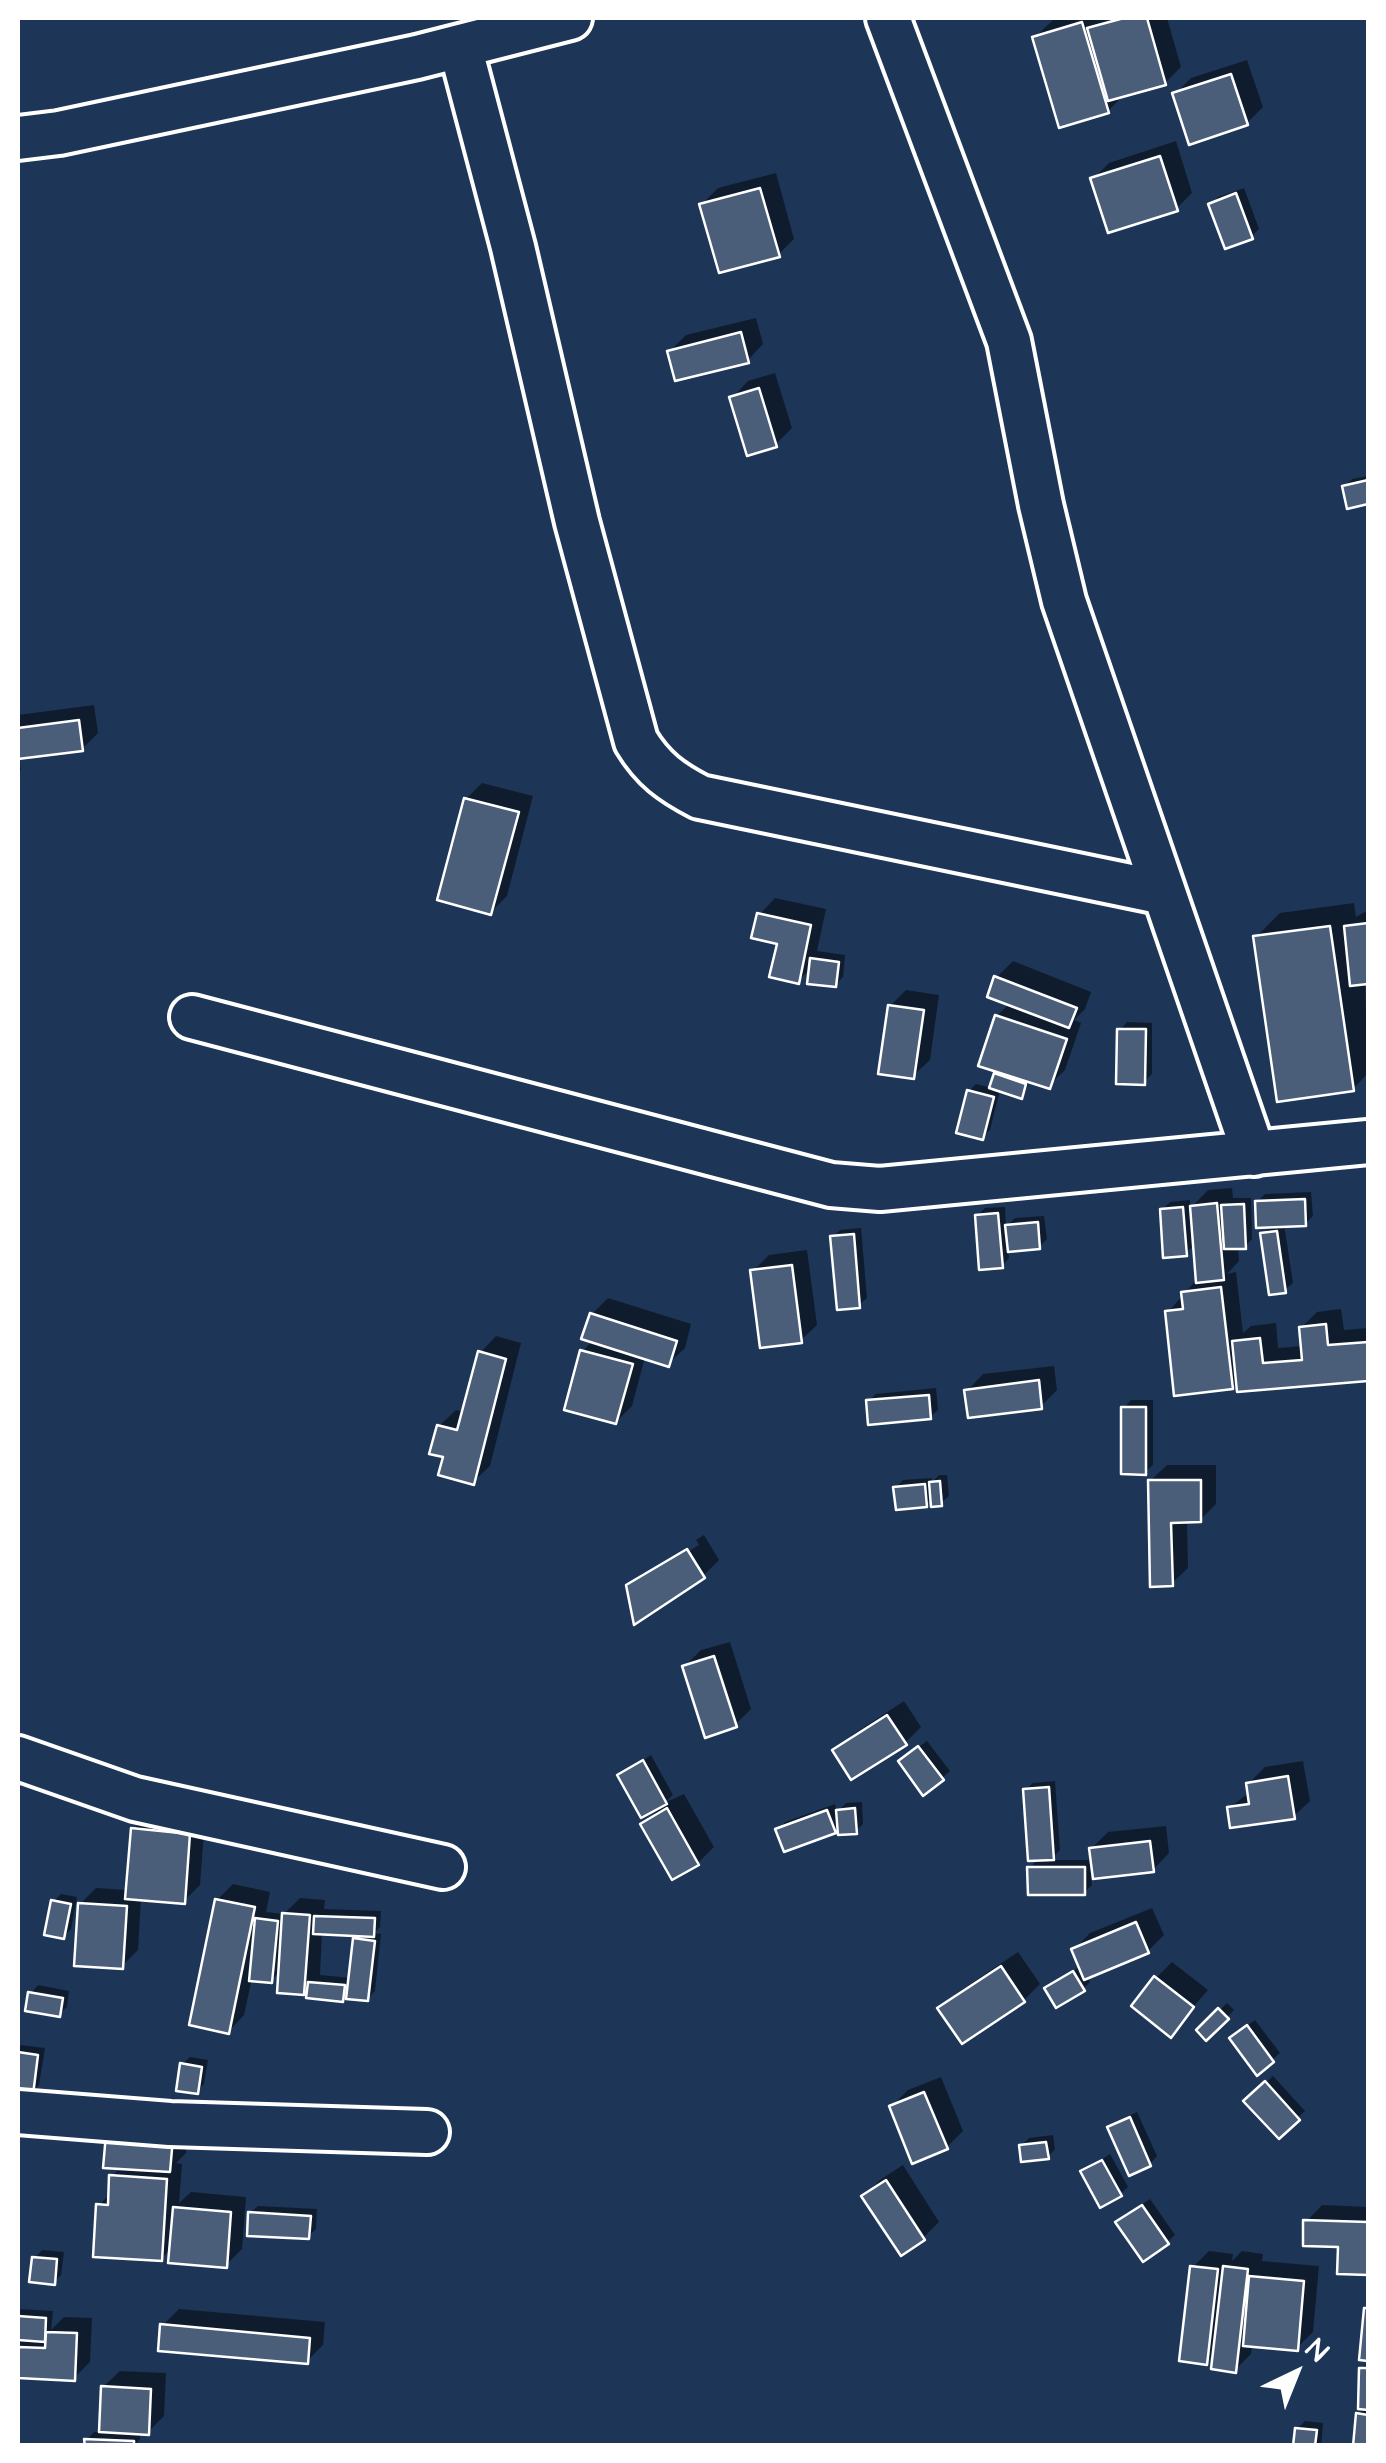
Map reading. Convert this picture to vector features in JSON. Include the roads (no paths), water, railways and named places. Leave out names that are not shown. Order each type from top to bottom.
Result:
[{"type":"street","points":[[18,138],[59,133],[460,46],[570,18]]},
{"type":"street","points":[[888,18],[1009,341],[1064,601],[1254,1154]]},
{"type":"street","points":[[460,46],[513,247],[577,522],[636,741],[649,762],[667,780],[700,797],[1164,892]]},
{"type":"street","points":[[192,1017],[831,1185],[880,1189],[1368,1142]]},
{"type":"street","points":[[18,1758],[136,1798],[443,1868]]},
{"type":"street","points":[[18,2112],[170,2124],[427,2132]]}]
